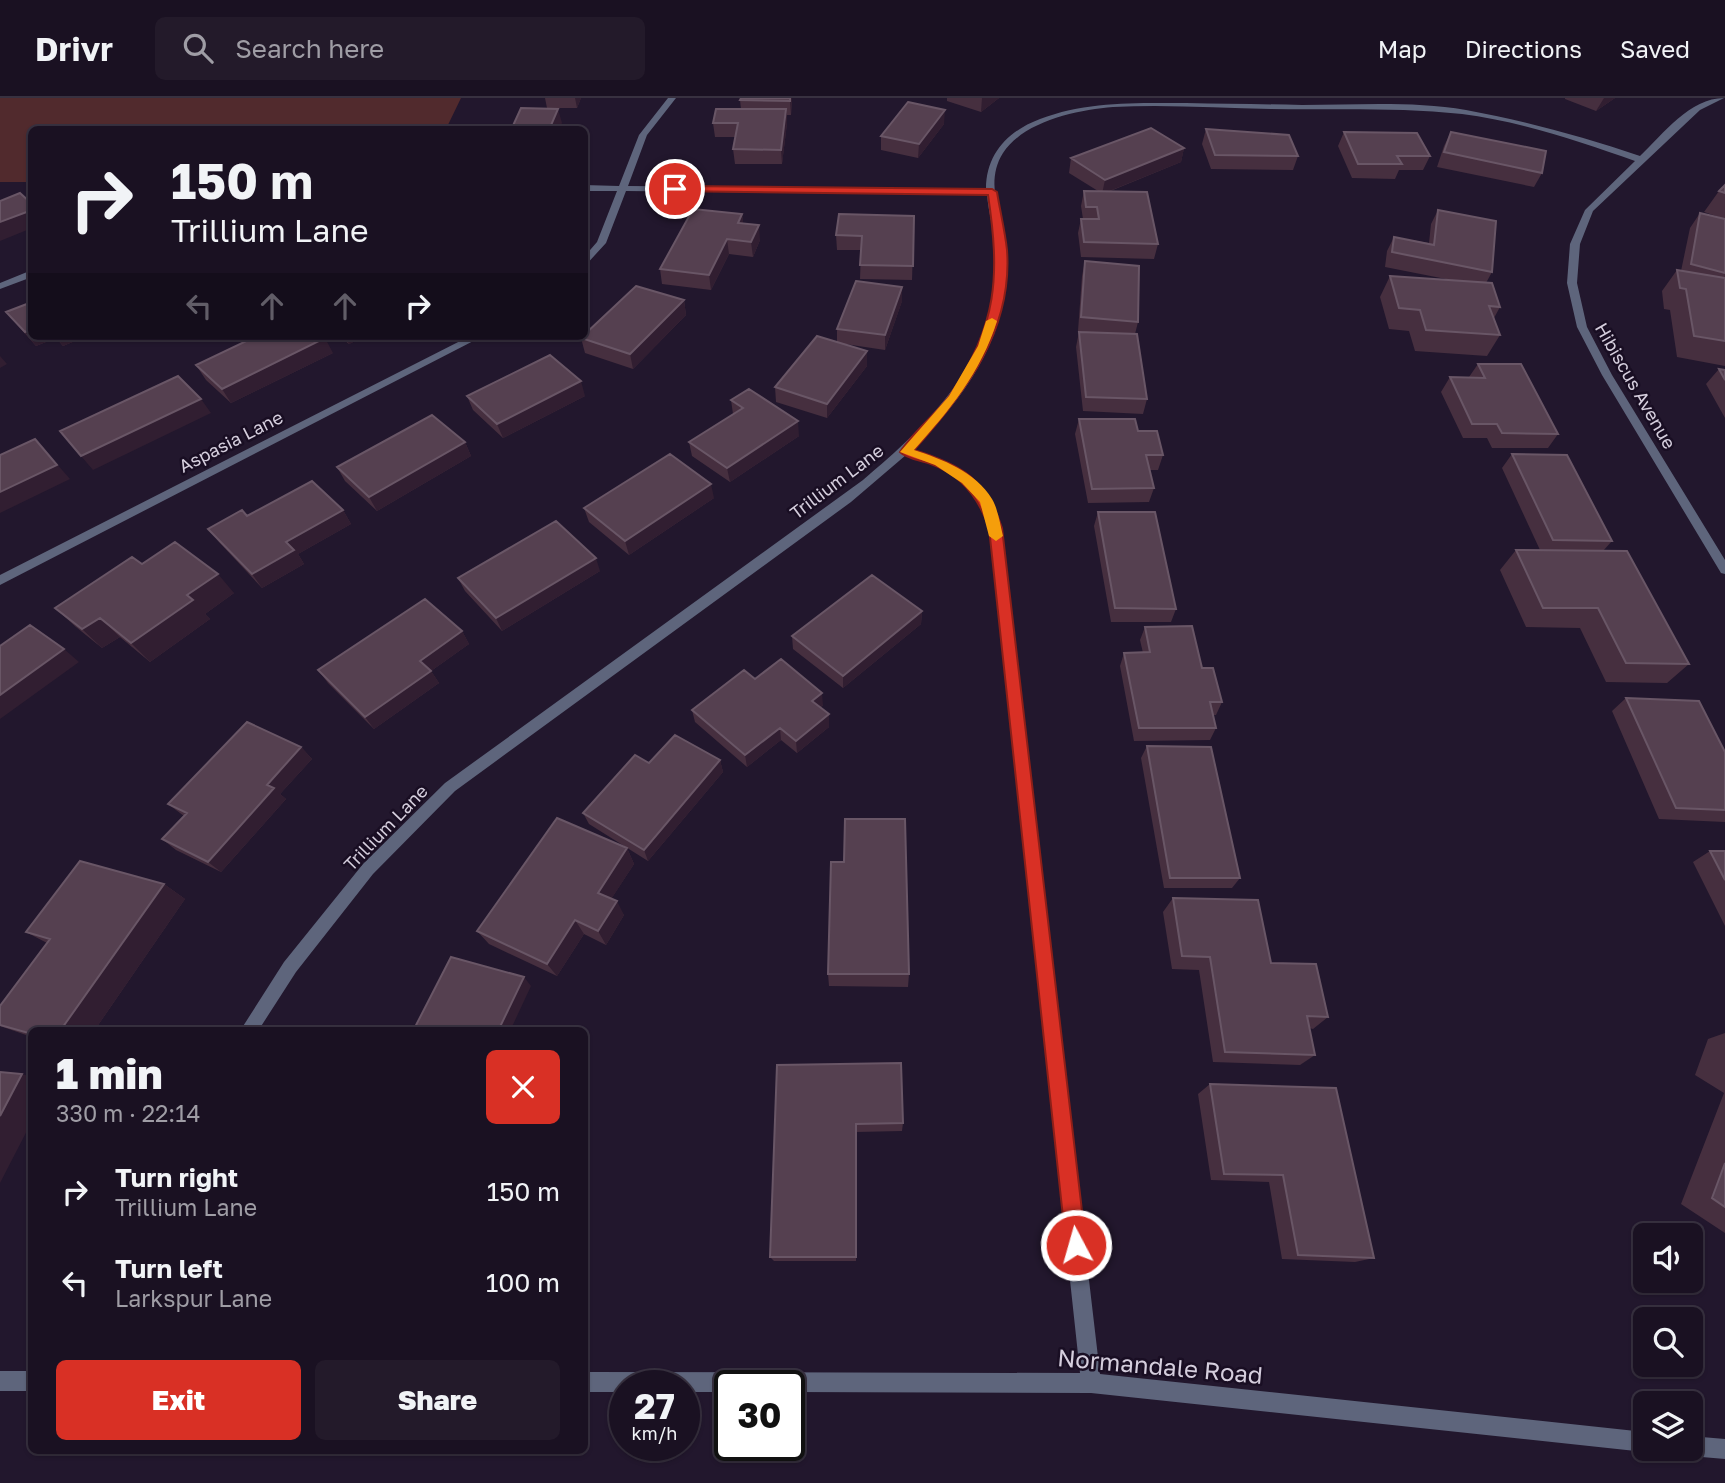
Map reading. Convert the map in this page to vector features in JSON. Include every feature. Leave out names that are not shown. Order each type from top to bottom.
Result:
[{"type":"street","points":[[588,259],[601,243],[643,135],[672,98]]},
{"type":"street","name":"Hibiscus Avenue","points":[[1720,98],[1697,108],[1639,159],[1589,211],[1575,244],[1572,283],[1582,327],[1607,375],[1725,570]]},
{"type":"street","name":"Trillium Lane","points":[[251,1027],[290,967],[368,869],[450,787],[847,499],[906,452],[954,398],[984,346],[999,298],[1002,252],[992,192],[992,170],[1001,150],[1019,134],[1045,120],[1077,110],[1119,102],[1413,108],[1464,111],[1543,128],[1639,159]]},
{"type":"street","points":[[588,188],[992,192]]},
{"type":"street","points":[[0,286],[28,275]]},
{"type":"street","name":"Aspasia Lane","points":[[0,580],[470,340]]},
{"type":"street","points":[[906,452],[939,462],[967,480],[986,500],[995,528],[1091,1383]]},
{"type":"street","points":[[0,1381],[28,1381]]},
{"type":"street","name":"Normandale Road","points":[[588,1382],[1091,1383],[1633,1441]]},
{"type":"street","points":[[1703,1447],[1725,1449]]},
{"type":"shaded area","points":[[0,98],[461,98],[447,126],[28,126],[28,182],[0,182]]},
{"type":"building","points":[[790,98],[790,101],[740,100]]},
{"type":"building","points":[[908,102],[945,110],[919,144],[881,136]]},
{"type":"building","points":[[521,108],[558,109],[551,126],[513,126]]},
{"type":"building","points":[[716,109],[786,109],[781,150],[733,149],[738,123],[713,123]]},
{"type":"building","points":[[1151,128],[1184,148],[1105,180],[1071,158]]},
{"type":"building","points":[[1206,129],[1289,135],[1298,156],[1215,155]]},
{"type":"building","points":[[1344,132],[1417,133],[1430,156],[1397,156],[1402,164],[1358,164]]},
{"type":"building","points":[[1451,132],[1546,151],[1542,173],[1444,152]]},
{"type":"building","points":[[1084,191],[1147,192],[1158,244],[1084,242],[1081,219],[1099,219],[1097,207],[1086,207]]},
{"type":"building","points":[[20,193],[28,200],[28,212],[0,222],[0,201]]},
{"type":"building","points":[[693,209],[742,214],[738,223],[759,225],[751,242],[727,239],[709,275],[660,269]]},
{"type":"building","points":[[1438,210],[1496,221],[1492,272],[1392,252],[1394,237],[1434,245]]},
{"type":"building","points":[[1700,213],[1725,219],[1725,273],[1691,264]]},
{"type":"building","points":[[839,214],[914,216],[913,266],[860,265],[862,236],[836,235]]},
{"type":"building","points":[[1085,261],[1139,266],[1138,322],[1081,317]]},
{"type":"building","points":[[1677,270],[1725,278],[1725,341],[1694,336],[1686,289],[1680,288]]},
{"type":"building","points":[[1390,276],[1492,283],[1500,307],[1489,306],[1500,335],[1426,330],[1420,310],[1399,308]]},
{"type":"building","points":[[856,281],[902,287],[885,335],[837,329]]},
{"type":"building","points":[[636,286],[684,300],[630,354],[587,340],[588,331]]},
{"type":"building","points":[[28,304],[28,331],[25,332],[6,312]]},
{"type":"building","points":[[1079,332],[1137,334],[1147,399],[1086,397]]},
{"type":"building","points":[[817,336],[867,351],[827,404],[775,387]]},
{"type":"building","points":[[249,340],[321,340],[222,389],[196,365]]},
{"type":"building","points":[[550,355],[581,381],[497,424],[467,396]]},
{"type":"building","points":[[1478,364],[1521,364],[1558,434],[1502,433],[1497,424],[1472,424],[1450,377],[1485,378]]},
{"type":"building","points":[[178,376],[201,399],[81,456],[60,431]]},
{"type":"building","points":[[749,389],[798,421],[727,468],[689,442],[743,408],[731,400]]},
{"type":"building","points":[[432,415],[465,442],[369,497],[337,467]]},
{"type":"building","points":[[1079,419],[1135,419],[1138,431],[1157,431],[1163,455],[1146,455],[1154,488],[1092,489]]},
{"type":"building","points":[[35,439],[57,465],[0,492],[0,455]]},
{"type":"building","points":[[670,454],[711,484],[625,541],[584,508]]},
{"type":"building","points":[[1512,454],[1567,455],[1612,541],[1553,540]]},
{"type":"building","points":[[312,481],[343,510],[286,542],[294,550],[252,574],[208,529],[242,510],[247,516]]},
{"type":"building","points":[[1098,512],[1155,512],[1176,609],[1115,608]]},
{"type":"building","points":[[556,521],[596,558],[496,618],[458,578]]},
{"type":"building","points":[[175,542],[218,574],[187,595],[193,600],[131,643],[100,618],[82,629],[55,608],[132,557],[142,564]]},
{"type":"building","points":[[1516,550],[1627,551],[1689,664],[1626,663],[1598,608],[1543,608]]},
{"type":"building","points":[[872,575],[922,611],[843,676],[792,636]]},
{"type":"building","points":[[425,599],[462,631],[420,661],[431,671],[365,717],[318,670]]},
{"type":"building","points":[[30,625],[64,649],[0,695],[0,646]]},
{"type":"building","points":[[1192,626],[1202,668],[1213,668],[1222,702],[1210,702],[1216,728],[1139,728],[1124,653],[1150,652],[1145,627]]},
{"type":"building","points":[[781,659],[822,693],[812,701],[829,714],[796,741],[780,728],[745,755],[692,710],[744,670],[755,679]]},
{"type":"building","points":[[1626,698],[1699,701],[1725,752],[1725,810],[1676,808]]},
{"type":"building","points":[[247,722],[301,747],[267,785],[274,788],[208,862],[162,839],[187,813],[168,804]]},
{"type":"building","points":[[675,735],[720,760],[644,850],[583,813],[635,755],[649,763]]},
{"type":"building","points":[[1147,746],[1211,747],[1240,878],[1170,878]]},
{"type":"building","points":[[557,818],[627,848],[598,893],[617,901],[598,931],[575,920],[547,964],[477,931]]},
{"type":"building","points":[[845,819],[905,819],[909,974],[828,974],[831,862],[844,862]]},
{"type":"building","points":[[1710,851],[1725,851],[1725,880]]},
{"type":"building","points":[[80,861],[164,884],[63,1027],[28,1027],[28,1033],[0,1025],[0,1006],[50,939],[26,932]]},
{"type":"building","points":[[1173,898],[1258,900],[1271,963],[1316,964],[1328,1017],[1307,1016],[1315,1055],[1225,1052],[1210,957],[1182,956]]},
{"type":"building","points":[[451,957],[524,977],[500,1027],[415,1027]]},
{"type":"building","points":[[901,1063],[903,1123],[856,1124],[856,1257],[770,1257],[777,1065]]},
{"type":"building","points":[[0,1072],[22,1074],[0,1116]]},
{"type":"building","points":[[1210,1084],[1336,1088],[1374,1258],[1298,1255],[1283,1175],[1224,1174]]},
{"type":"building","points":[[1725,1163],[1725,1207],[1712,1198]]},
{"type":"slow traffic","points":[[992,321],[984,346],[954,398],[906,452],[939,462],[967,480],[986,500],[996,536]]},
{"type":"route","points":[[675,189],[992,192],[1002,252],[999,298],[984,346],[954,398],[906,452],[939,462],[967,480],[986,500],[995,528],[1076,1245]]}]
